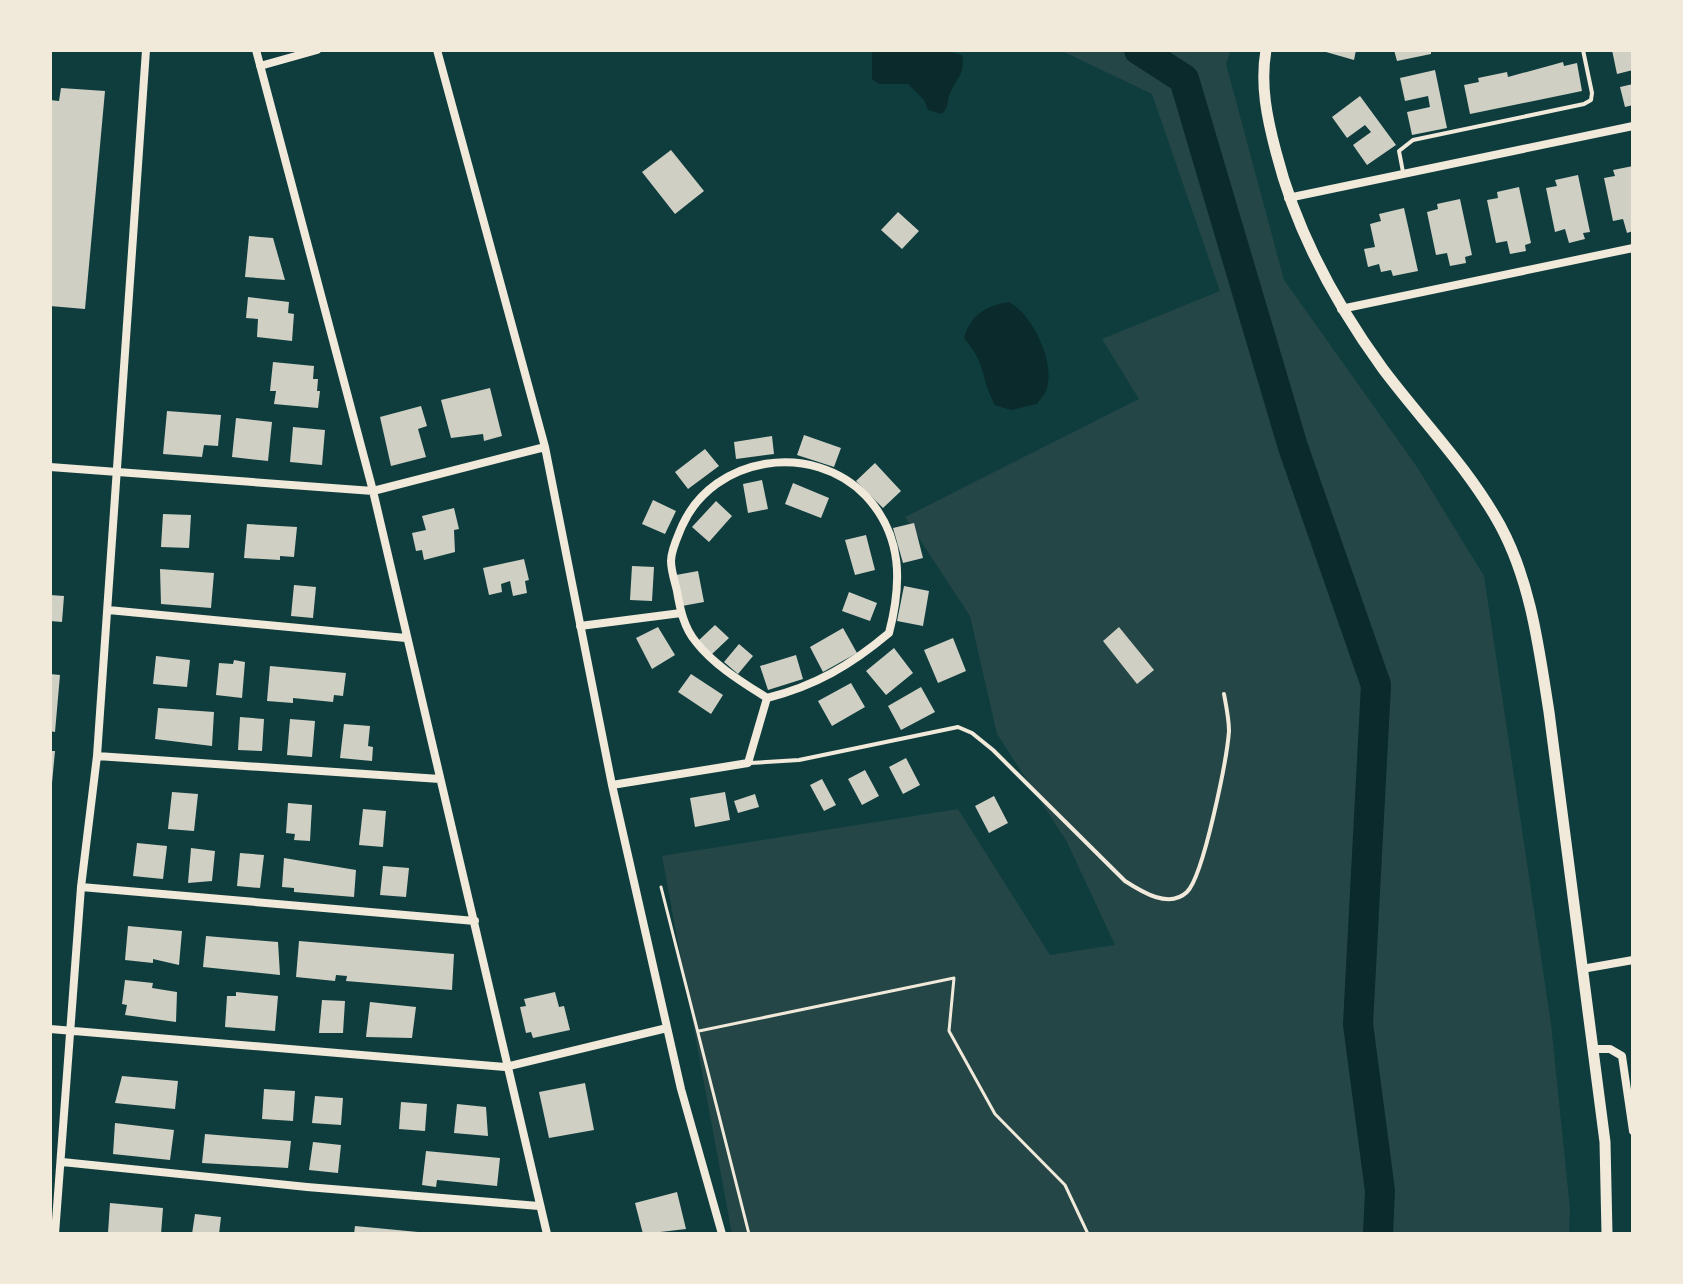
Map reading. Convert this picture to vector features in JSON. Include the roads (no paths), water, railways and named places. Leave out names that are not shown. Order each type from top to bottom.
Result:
[{"type":"street","points":[[55,1234],[81,887],[97,756],[146,50]]},
{"type":"street","points":[[256,50],[373,491],[475,921],[505,1067],[547,1234]]},
{"type":"street","points":[[260,66],[317,50]]},
{"type":"street","points":[[437,50],[545,447],[612,785],[667,1028],[722,1234]]},
{"type":"street","points":[[1266,50],[1263,88],[1268,122],[1288,198],[1340,309],[1467,473],[1501,526],[1521,575],[1539,645],[1549,712],[1605,1142],[1607,1234]]},
{"type":"street","points":[[1288,198],[1633,126]]},
{"type":"street","points":[[1340,309],[1633,248]]},
{"type":"street","points":[[50,467],[373,491],[545,447]]},
{"type":"street","points":[[772,461],[802,461],[837,473],[857,487],[880,511],[892,536],[899,572],[889,633],[843,668],[806,688],[767,698],[716,664],[694,640],[681,613],[671,560],[689,511],[712,488],[739,471],[772,461]]},
{"type":"street","points":[[108,610],[406,638]]},
{"type":"street","points":[[580,626],[681,613]]},
{"type":"street","points":[[612,785],[748,763],[767,698]]},
{"type":"street","points":[[97,756],[440,779]]},
{"type":"street","points":[[81,887],[475,921]]},
{"type":"street","points":[[1582,969],[1633,960]]},
{"type":"street","points":[[50,1029],[505,1067],[667,1028]]},
{"type":"street","points":[[1592,1049],[1610,1049],[1622,1056],[1633,1131]]},
{"type":"street","points":[[62,1162],[539,1206]]},
{"type":"lane","points":[[1453,50],[1467,50]]},
{"type":"lane","points":[[1403,173],[1399,151],[1413,140],[1591,100],[1583,50]]},
{"type":"lane","points":[[748,763],[799,760],[958,727],[993,750],[1125,881],[1146,895],[1169,900],[1186,894],[1198,877],[1205,851],[1229,730],[1224,694]]},
{"type":"waterway","points":[[1139,50],[1184,79],[1293,447],[1376,685],[1358,1024],[1380,1191],[1378,1234]]}]
